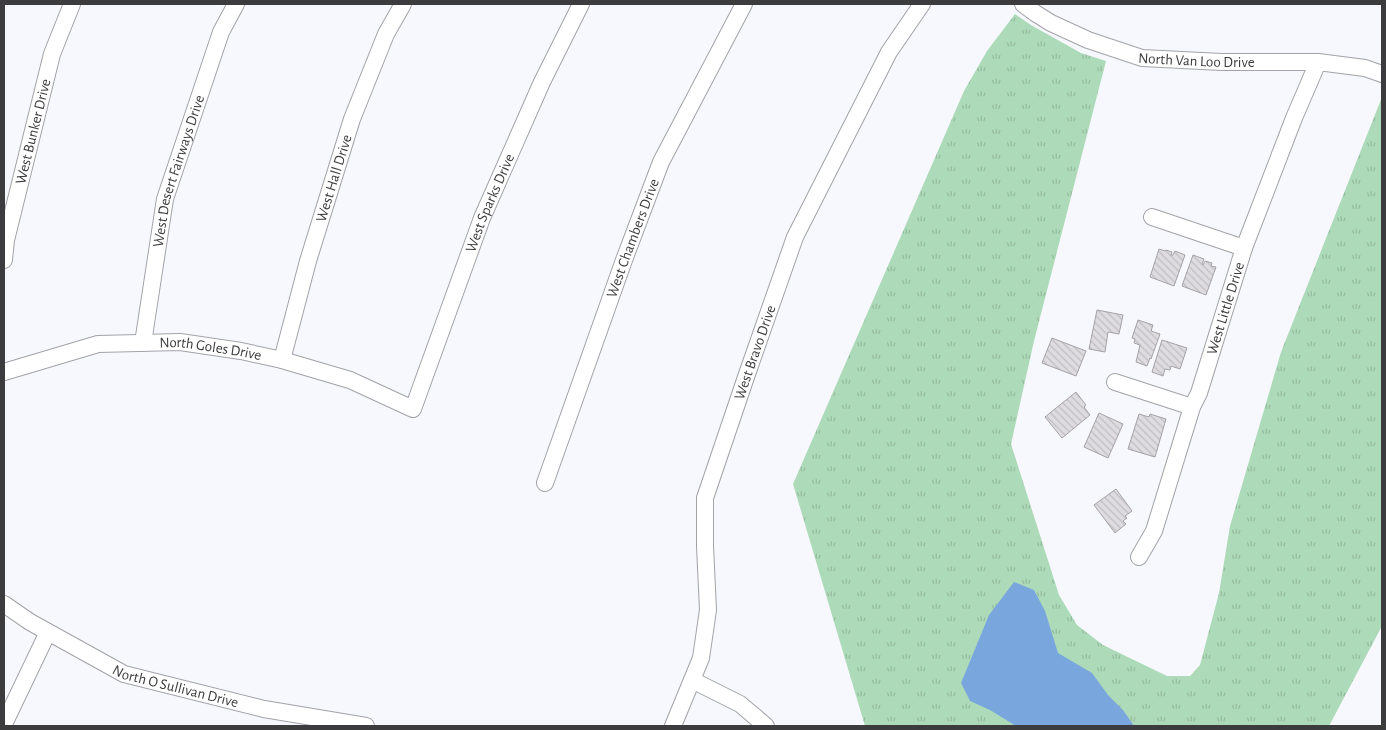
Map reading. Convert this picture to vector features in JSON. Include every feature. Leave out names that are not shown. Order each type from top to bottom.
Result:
[{"type":"street","name":"West Bunker Drive","points":[[4,260],[6,240],[52,54],[72,4]]},
{"type":"street","name":"West Desert Fairways Drive","points":[[143,343],[166,199],[221,32],[236,4]]},
{"type":"street","name":"West Hall Drive","points":[[282,360],[308,262],[352,119],[386,34],[403,4]]},
{"type":"street","name":"West Sparks Drive","points":[[413,409],[482,218],[542,82],[581,4]]},
{"type":"street","name":"West Chambers Drive","points":[[545,484],[624,260],[661,162],[744,4]]},
{"type":"street","name":"West Bravo Drive","points":[[673,726],[701,658],[708,610],[704,498],[795,237],[889,52],[922,4]]},
{"type":"street","name":"North Van Loo Drive","points":[[1023,4],[1051,23],[1088,40],[1142,58],[1222,62],[1318,62],[1365,68],[1382,74]]},
{"type":"street","name":"West Little Drive","points":[[1139,557],[1154,531],[1192,406],[1199,393],[1244,248],[1294,118],[1318,62]]},
{"type":"street","points":[[1152,217],[1244,248]]},
{"type":"street","name":"North Goles Drive","points":[[4,372],[98,344],[180,342],[241,351],[282,360],[350,380],[413,409]]},
{"type":"street","points":[[1115,382],[1192,406]]},
{"type":"street","name":"North O Sullivan Drive","points":[[4,604],[30,622],[124,674],[311,722],[366,726]]},
{"type":"street","points":[[4,724],[48,632]]},
{"type":"street","points":[[692,680],[740,704],[766,726]]},
{"type":"green space","points":[[1015,14],[1081,53],[1106,61],[1034,341],[1011,444],[1059,595],[1077,625],[1103,645],[1167,676],[1190,676],[1200,665],[1219,593],[1230,526],[1281,352],[1382,97],[1382,626],[1329,726],[865,726],[793,484],[964,91],[987,51]]},
{"type":"water","points":[[1014,582],[1034,590],[1045,611],[1058,653],[1092,673],[1134,726],[1016,726],[990,710],[970,701],[961,683],[989,615]]},
{"type":"building","points":[[1159,249],[1172,252],[1171,255],[1175,251],[1185,255],[1174,286],[1150,277]]},
{"type":"building","points":[[1193,255],[1204,259],[1203,265],[1205,261],[1212,263],[1211,266],[1216,267],[1206,295],[1182,286]]},
{"type":"building","points":[[1097,310],[1123,315],[1119,334],[1108,332],[1105,352],[1089,349]]},
{"type":"building","points":[[1138,320],[1153,325],[1151,331],[1160,334],[1147,366],[1136,362],[1140,345],[1134,343],[1135,339],[1132,338]]},
{"type":"building","points":[[1052,338],[1086,351],[1076,376],[1042,363]]},
{"type":"building","points":[[1162,340],[1187,348],[1180,369],[1171,366],[1170,370],[1165,369],[1163,376],[1152,372]]},
{"type":"building","points":[[1076,392],[1086,405],[1084,407],[1090,415],[1062,438],[1045,417]]},
{"type":"building","points":[[1099,413],[1123,424],[1108,458],[1084,447]]},
{"type":"building","points":[[1139,414],[1149,417],[1150,414],[1166,419],[1155,457],[1128,449]]},
{"type":"building","points":[[1116,489],[1132,511],[1125,516],[1127,518],[1123,521],[1126,524],[1115,533],[1094,505]]}]
